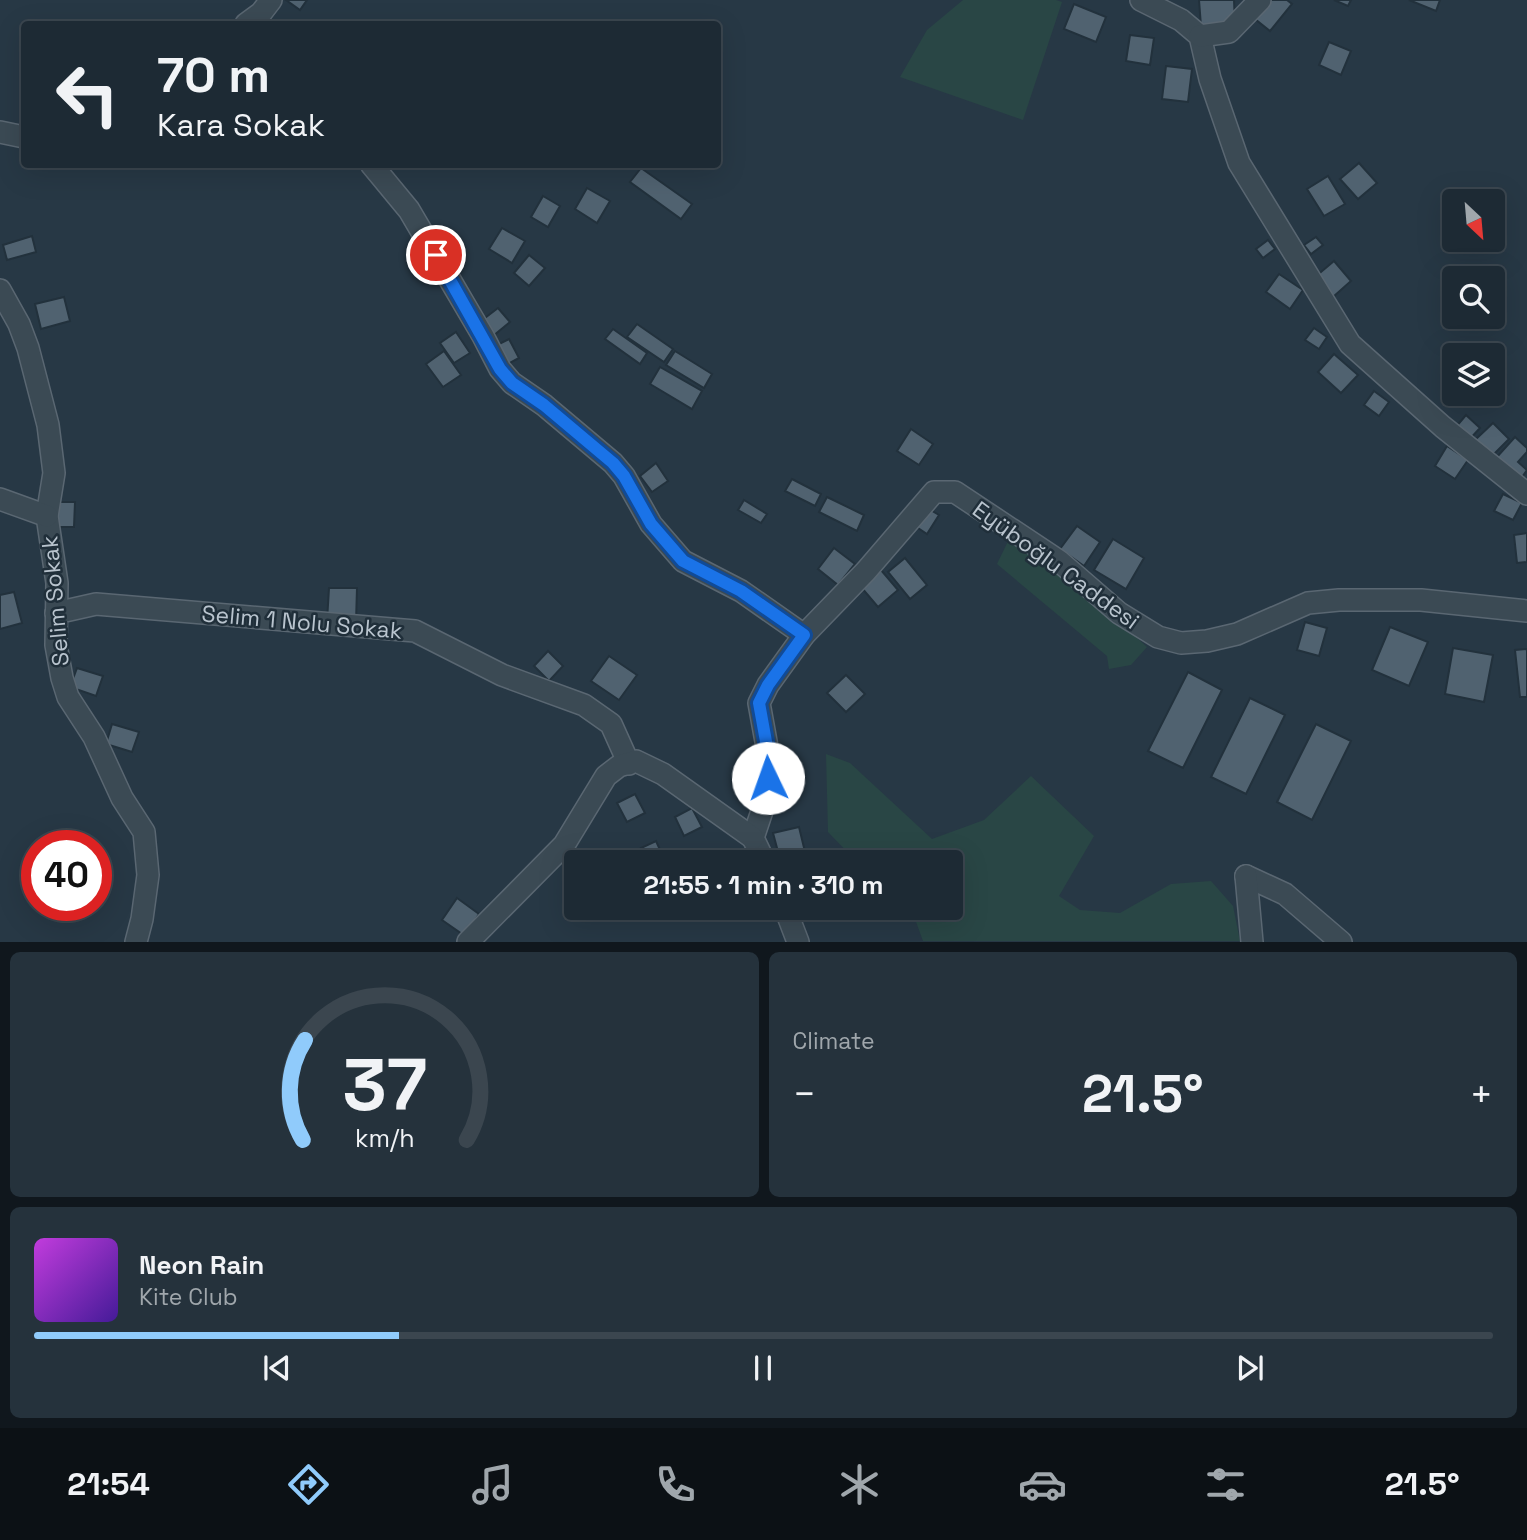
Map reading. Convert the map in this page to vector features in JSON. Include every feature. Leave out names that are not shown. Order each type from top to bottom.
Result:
[{"type":"street","points":[[250,21],[271,0]]},
{"type":"street","points":[[1141,0],[1181,20],[1200,36],[1210,79],[1239,163],[1350,344],[1443,427],[1527,494]]},
{"type":"street","points":[[1200,36],[1229,32],[1260,0]]},
{"type":"street","points":[[0,132],[21,136]]},
{"type":"street","points":[[374,168],[409,210],[506,376],[613,463],[624,476],[651,524],[683,561],[741,591],[804,635]]},
{"type":"street","name":"Selim Sokak","points":[[0,290],[19,324],[28,348],[48,425],[54,472],[47,516],[57,583],[56,645],[68,697],[94,737],[122,798],[144,832],[148,875],[136,942]]},
{"type":"street","name":"Eyüboğlu Caddesi","points":[[753,838],[767,796],[769,758],[759,703],[768,685],[804,635],[866,571],[934,492],[955,492],[1059,561],[1119,613],[1158,636],[1181,643],[1208,641],[1237,634],[1308,603],[1339,600],[1421,600],[1527,611]]},
{"type":"street","points":[[0,499],[47,516]]},
{"type":"street","name":"Selim 1 Nolu Sokak","points":[[56,613],[96,604],[415,631],[502,676],[584,705],[611,724],[629,764]]},
{"type":"street","points":[[468,942],[564,845],[606,776],[619,766],[636,761],[663,774],[753,838],[759,850]]},
{"type":"street","points":[[1252,942],[1246,876],[1285,894],[1341,942]]},
{"type":"street","points":[[790,920],[799,942]]},
{"type":"green space","points":[[963,0],[1062,2],[1023,120],[900,77],[927,30]]},
{"type":"green space","points":[[1013,531],[1058,566],[1147,647],[1131,665],[1109,669],[1107,656],[997,564]]},
{"type":"green space","points":[[826,754],[850,763],[932,839],[984,820],[1031,776],[1094,836],[1059,896],[1080,910],[1120,913],[1171,884],[1211,881],[1233,906],[1240,941],[923,941],[915,920],[963,920],[963,850],[845,850],[828,832]]},
{"type":"building","points":[[286,0],[307,0],[300,10]]},
{"type":"building","points":[[1199,0],[1234,0],[1235,24],[1201,26]]},
{"type":"building","points":[[1271,0],[1287,0],[1292,4],[1270,31],[1255,19]]},
{"type":"building","points":[[1334,0],[1351,0],[1348,6]]},
{"type":"building","points":[[1409,0],[1440,0],[1436,11]]},
{"type":"building","points":[[1074,4],[1106,17],[1096,42],[1064,29]]},
{"type":"building","points":[[1130,35],[1154,38],[1150,65],[1126,61]]},
{"type":"building","points":[[1329,42],[1351,51],[1341,75],[1319,65]]},
{"type":"building","points":[[1166,66],[1192,69],[1188,102],[1162,99]]},
{"type":"building","points":[[1359,163],[1377,183],[1358,199],[1340,179]]},
{"type":"building","points":[[641,168],[692,204],[681,219],[630,182]]},
{"type":"building","points":[[1328,176],[1345,204],[1324,216],[1307,189]]},
{"type":"building","points":[[587,188],[610,201],[597,223],[575,209]]},
{"type":"building","points":[[543,196],[560,206],[548,227],[531,217]]},
{"type":"building","points":[[502,228],[525,241],[512,263],[489,249]]},
{"type":"building","points":[[32,236],[36,252],[7,260],[3,245]]},
{"type":"building","points":[[1316,237],[1323,245],[1311,254],[1304,245]]},
{"type":"building","points":[[1268,240],[1275,249],[1263,258],[1256,249]]},
{"type":"building","points":[[529,255],[545,268],[529,286],[514,273]]},
{"type":"building","points":[[1334,261],[1351,281],[1333,297],[1315,277]]},
{"type":"building","points":[[1279,274],[1303,290],[1290,309],[1266,292]]},
{"type":"building","points":[[64,297],[70,321],[41,329],[35,304]]},
{"type":"building","points":[[498,308],[510,322],[493,336],[481,321]]},
{"type":"building","points":[[637,324],[673,349],[664,362],[627,337]]},
{"type":"building","points":[[1314,328],[1327,337],[1319,349],[1305,340]]},
{"type":"building","points":[[613,329],[647,353],[640,364],[605,339]]},
{"type":"building","points":[[456,332],[470,353],[454,363],[440,343]]},
{"type":"building","points":[[509,339],[519,358],[502,367],[493,347]]},
{"type":"building","points":[[444,351],[461,375],[443,387],[426,364]]},
{"type":"building","points":[[675,351],[712,374],[704,388],[666,365]]},
{"type":"building","points":[[1334,354],[1358,375],[1341,393],[1318,372]]},
{"type":"building","points":[[660,367],[702,391],[692,409],[650,384]]},
{"type":"building","points":[[1374,391],[1389,402],[1379,416],[1364,405]]},
{"type":"building","points":[[1466,415],[1480,428],[1468,441],[1455,428]]},
{"type":"building","points":[[1493,423],[1509,439],[1491,457],[1475,440]]},
{"type":"building","points":[[911,429],[933,444],[919,465],[897,451]]},
{"type":"building","points":[[1515,437],[1527,448],[1527,452],[1518,462],[1527,470],[1520,480],[1496,458]]},
{"type":"building","points":[[1447,446],[1468,460],[1455,479],[1435,466]]},
{"type":"building","points":[[656,463],[668,481],[652,492],[640,476]]},
{"type":"building","points":[[792,479],[821,494],[815,506],[785,491]]},
{"type":"building","points":[[1503,494],[1522,503],[1513,520],[1494,511]]},
{"type":"building","points":[[827,497],[864,515],[857,531],[819,512]]},
{"type":"building","points":[[744,500],[767,514],[761,523],[738,510]]},
{"type":"building","points":[[54,502],[75,502],[74,527],[53,527]]},
{"type":"building","points":[[927,508],[939,515],[927,534],[915,526]]},
{"type":"building","points":[[1077,526],[1100,542],[1084,566],[1060,549]]},
{"type":"building","points":[[1527,533],[1527,562],[1517,563],[1514,535]]},
{"type":"building","points":[[1113,539],[1144,558],[1126,589],[1094,570]]},
{"type":"building","points":[[834,548],[855,564],[838,585],[818,569]]},
{"type":"building","points":[[905,558],[927,585],[910,599],[888,572]]},
{"type":"building","points":[[881,570],[898,590],[878,607],[861,587]]},
{"type":"building","points":[[329,588],[357,588],[356,622],[327,621]]},
{"type":"building","points":[[14,592],[22,623],[0,629],[0,595]]},
{"type":"building","points":[[1305,622],[1327,628],[1319,656],[1297,650]]},
{"type":"building","points":[[1390,627],[1428,642],[1409,686],[1372,670]]},
{"type":"building","points":[[1453,648],[1493,655],[1484,702],[1445,694]]},
{"type":"building","points":[[1527,649],[1527,697],[1520,697],[1515,650]]},
{"type":"building","points":[[548,651],[563,666],[549,681],[534,666]]},
{"type":"building","points":[[609,656],[637,675],[619,700],[591,681]]},
{"type":"building","points":[[77,668],[103,676],[96,696],[70,687]]},
{"type":"building","points":[[1188,672],[1222,690],[1183,768],[1148,751]]},
{"type":"building","points":[[846,675],[865,694],[846,712],[827,693]]},
{"type":"building","points":[[1250,698],[1285,715],[1246,794],[1211,777]]},
{"type":"building","points":[[112,724],[139,732],[132,752],[106,744]]},
{"type":"building","points":[[1316,724],[1351,741],[1312,820],[1277,802]]},
{"type":"building","points":[[635,794],[645,813],[627,822],[617,803]]},
{"type":"building","points":[[692,808],[702,827],[684,836],[675,817]]},
{"type":"building","points":[[799,827],[805,850],[778,850],[773,833]]},
{"type":"building","points":[[656,841],[660,850],[642,850],[641,848]]},
{"type":"building","points":[[457,898],[479,914],[465,936],[442,920]]},
{"type":"route","points":[[436,255],[500,369],[512,383],[544,405],[613,463],[624,476],[651,524],[672,550],[683,561],[741,591],[804,635],[768,685],[759,703],[769,758],[768,778]]}]
